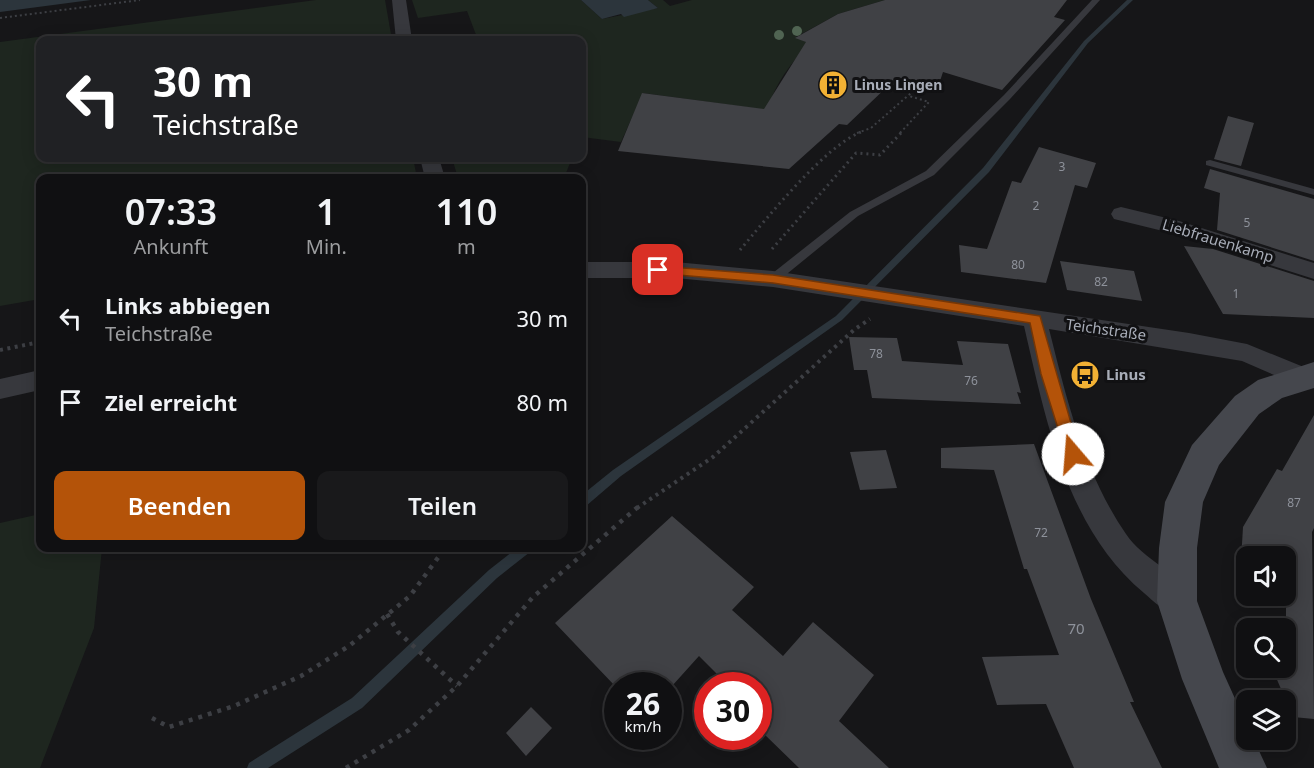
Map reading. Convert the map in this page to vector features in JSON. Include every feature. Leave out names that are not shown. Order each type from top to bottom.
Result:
[{"type":"street","points":[[399,0],[404,36]]},
{"type":"street","name":"Liebfrauenkamp","points":[[1121,214],[1172,226],[1314,271]]},
{"type":"street","name":"Teichstraße","points":[[586,270],[675,270],[773,279],[1247,353],[1308,376]]},
{"type":"street","points":[[1035,320],[1048,374],[1073,454],[1094,507],[1117,547],[1177,601]]},
{"type":"street","points":[[1243,768],[1204,679],[1177,601],[1178,548],[1184,502],[1205,456],[1247,405],[1270,389],[1308,376]]},
{"type":"street","points":[[0,389],[36,381]]},
{"type":"lane","points":[[773,279],[854,214],[930,173],[1007,97],[1095,0]]},
{"type":"lane","points":[[1210,163],[1314,192]]},
{"type":"path","points":[[0,18],[140,0]]},
{"type":"path","points":[[735,255],[777,206],[837,146],[850,136],[871,128],[910,95],[929,102],[880,156],[856,153],[770,251]]},
{"type":"path","points":[[586,550],[618,522],[713,457],[892,298]]},
{"type":"path","points":[[0,350],[36,343]]},
{"type":"path","points":[[152,718],[169,727],[234,706],[301,676],[349,646],[410,596],[442,552]]},
{"type":"path","points":[[346,768],[410,730],[457,686],[532,597],[584,552]]},
{"type":"path","points":[[387,614],[398,632],[457,686]]},
{"type":"shaded area","points":[[0,0],[91,0],[0,12]]},
{"type":"shaded area","points":[[316,0],[385,0],[391,36],[45,36]]},
{"type":"shaded area","points":[[412,0],[581,0],[602,19],[658,8],[648,0],[663,0],[670,6],[692,0],[885,0],[838,14],[796,37],[811,44],[784,74],[767,110],[643,93],[621,142],[586,138],[586,36],[476,36],[467,11],[418,18]]},
{"type":"shaded area","points":[[581,0],[648,0],[658,8],[624,17],[621,14],[602,19]]},
{"type":"shaded area","points":[[36,37],[36,162],[414,162],[416,174],[36,174],[36,300],[0,306],[0,42]]},
{"type":"shaded area","points":[[453,162],[570,162],[566,174],[457,174]]},
{"type":"shaded area","points":[[36,515],[36,552],[102,552],[94,628],[40,768],[0,768],[0,523]]},
{"type":"building","name":"Linus Lingen","points":[[885,0],[1067,0],[1054,17],[1065,20],[1002,90],[943,72],[937,90],[920,93],[890,84],[847,125],[839,124],[789,169],[618,151],[642,93],[764,109],[806,42],[795,38],[838,14]]},
{"type":"building","points":[[1228,116],[1254,123],[1241,166],[1214,159]]},
{"type":"building","points":[[1039,147],[1096,163],[1087,188],[1075,185],[1046,283],[961,272],[959,245],[987,249],[1012,181],[1021,183]]},
{"type":"building","points":[[1210,169],[1314,199],[1314,261],[1217,230],[1220,193],[1204,188]]},
{"type":"building","points":[[1184,246],[1213,249],[1314,281],[1314,318],[1223,314]]},
{"type":"building","points":[[1060,261],[1134,271],[1142,301],[1067,290]]},
{"type":"building","points":[[849,337],[897,338],[902,361],[963,365],[957,341],[1008,344],[1021,393],[1017,392],[1021,404],[872,398],[867,370],[854,370]]},
{"type":"building","points":[[1314,415],[1314,528],[1312,532],[1314,719],[1296,717],[1296,690],[1281,690],[1276,678],[1296,678],[1296,618],[1286,618],[1286,606],[1296,606],[1296,546],[1242,546],[1243,527],[1277,469],[1282,471]]},
{"type":"building","points":[[1034,444],[1091,599],[1134,702],[1130,702],[1162,768],[1074,768],[1046,704],[997,705],[982,657],[1059,655],[1027,569],[1024,569],[994,470],[941,468],[941,448]]},
{"type":"building","points":[[886,450],[897,488],[860,490],[850,452]]},
{"type":"building","points":[[672,516],[754,587],[732,610],[783,656],[813,622],[874,675],[839,721],[889,768],[799,768],[772,742],[772,672],[715,672],[699,656],[682,675],[682,672],[604,672],[604,674],[555,623]]},
{"type":"building","points":[[531,707],[552,728],[526,756],[506,733]]},
{"type":"waterway","points":[[586,499],[617,473],[839,318],[986,170],[1086,42],[1130,0]]},
{"type":"waterway","points":[[254,768],[357,703],[493,574],[521,552]]},
{"type":"place","name":"Linus Lingen","points":[[833,85]]},
{"type":"place","name":"Linus","points":[[1085,375]]},
{"type":"route","points":[[658,270],[773,279],[1035,320],[1048,374],[1073,454]]}]
